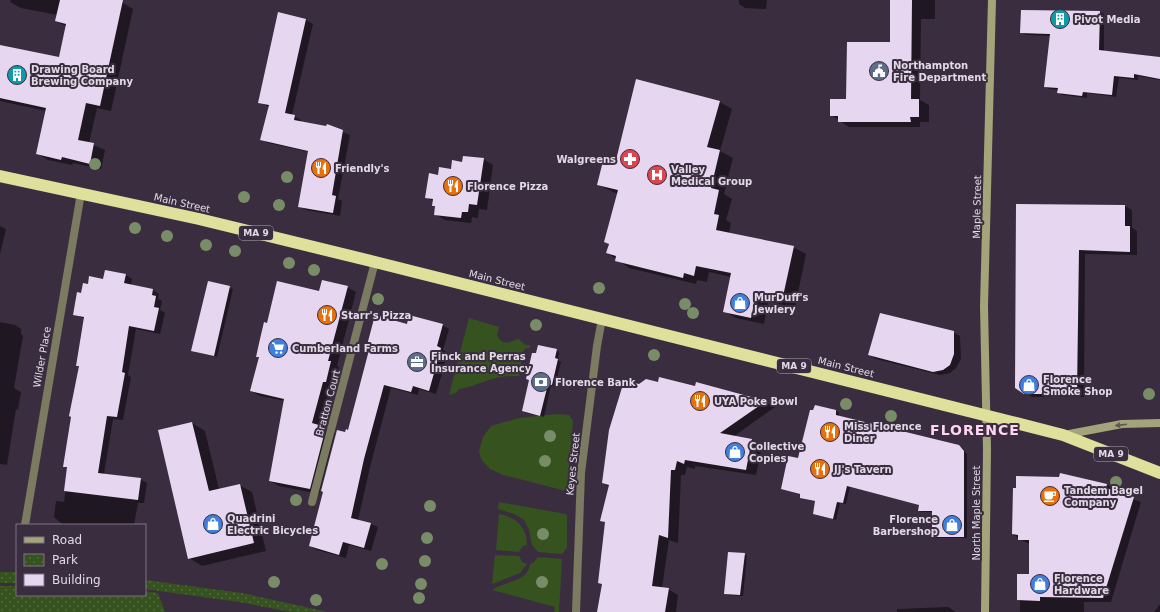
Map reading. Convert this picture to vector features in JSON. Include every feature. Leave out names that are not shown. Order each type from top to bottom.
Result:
[{"type":"highway","name":"Main Street","points":[[0,176],[81,193],[375,262],[986,415]]},
{"type":"highway","name":"MA 9","points":[[986,415],[1062,435],[1160,473]]},
{"type":"main road","name":"Maple Street","points":[[986,415],[984,306],[992,0]]},
{"type":"main road","name":"North Maple Street","points":[[985,612],[986,415]]},
{"type":"main road","points":[[1062,435],[1122,424],[1160,423]]},
{"type":"street","name":"Wilder Place","points":[[25,524],[81,193]]},
{"type":"street","name":"Bratton Court","points":[[312,502],[375,262]]},
{"type":"street","name":"Keyes Street","points":[[576,612],[581,473],[597,346],[602,319]]},
{"type":"green space","points":[[469,318],[499,327],[497,335],[499,339],[506,343],[518,339],[526,345],[530,345],[530,348],[526,348],[523,351],[519,376],[501,377],[459,389],[456,393],[449,395]]},
{"type":"green space","points":[[557,414],[569,415],[573,421],[566,491],[503,475],[490,469],[481,459],[479,451],[483,437],[491,426],[519,418]]},
{"type":"green space","points":[[499,502],[566,514],[567,548],[562,554],[538,552],[532,545],[529,530],[524,520],[514,514],[498,509]]},
{"type":"green space","points":[[499,514],[515,520],[523,528],[527,545],[523,546],[519,552],[496,550]]},
{"type":"green space","points":[[495,555],[519,556],[522,562],[527,564],[520,573],[492,584]]},
{"type":"green space","points":[[538,557],[562,559],[559,612],[554,612],[555,607],[492,590],[521,578],[528,570],[530,564]]},
{"type":"green space","points":[[0,572],[16,572],[16,583],[0,583]]},
{"type":"green space","points":[[146,580],[242,593],[328,612],[291,612],[239,602],[146,589]]},
{"type":"green space","points":[[0,586],[16,586],[16,596],[146,596],[146,591],[158,593],[165,612],[0,612]]},
{"type":"building","points":[[60,0],[123,0],[100,106],[86,103],[78,140],[94,143],[90,164],[62,157],[61,160],[36,154],[46,108],[0,98],[0,45],[59,57],[66,24],[55,21]]},
{"type":"building","name":"Northampton Fire Department","points":[[890,0],[912,0],[911,99],[919,99],[919,117],[910,117],[911,122],[838,122],[838,116],[830,116],[830,99],[846,99],[847,42],[890,42]]},
{"type":"building","points":[[1021,10],[1100,11],[1099,50],[1160,57],[1160,79],[1134,74],[1134,78],[1114,76],[1112,95],[1083,92],[1082,96],[1057,93],[1058,88],[1044,87],[1050,34],[1020,33]]},
{"type":"building","points":[[278,12],[306,19],[285,113],[295,115],[294,120],[326,126],[327,124],[343,130],[332,195],[336,196],[333,213],[298,207],[308,151],[260,140],[269,105],[258,103]]},
{"type":"building","name":"Valley Medical Group","points":[[636,79],[720,101],[707,147],[720,150],[711,188],[719,190],[714,214],[719,215],[716,230],[794,246],[782,301],[756,295],[751,318],[723,312],[731,273],[696,266],[694,276],[684,273],[683,278],[615,261],[616,256],[606,253],[609,244],[604,242],[618,190],[597,185],[603,161],[615,164]]},
{"type":"building","name":"Florence Pizza","points":[[463,156],[484,158],[477,205],[469,204],[468,212],[462,212],[461,218],[434,215],[435,206],[432,206],[433,199],[425,198],[429,173],[438,175],[439,167],[451,169],[452,160],[462,162]]},
{"type":"building","points":[[1016,204],[1125,205],[1125,226],[1130,226],[1130,252],[1079,250],[1077,394],[1024,394],[1015,388]]},
{"type":"building","points":[[105,270],[126,274],[124,283],[153,289],[152,295],[156,296],[154,307],[159,308],[154,331],[129,326],[122,372],[125,373],[117,417],[107,416],[98,473],[141,478],[138,500],[64,491],[67,467],[63,467],[71,417],[69,416],[79,366],[76,366],[84,317],[73,315],[77,292],[81,293],[83,283],[88,284],[89,276],[103,279]]},
{"type":"building","points":[[322,280],[348,286],[328,361],[331,361],[326,382],[323,382],[312,423],[326,427],[310,489],[269,481],[284,399],[250,391],[259,357],[256,357],[264,322],[267,323],[277,281],[319,291]]},
{"type":"building","points":[[208,281],[230,286],[214,356],[191,351]]},
{"type":"building","points":[[880,313],[954,331],[954,354],[950,365],[943,370],[933,372],[868,355]]},
{"type":"building","points":[[375,315],[407,324],[409,315],[443,324],[437,346],[441,348],[429,391],[413,386],[411,392],[384,385],[364,459],[351,518],[371,523],[364,548],[343,542],[339,555],[309,546],[323,492],[321,491],[337,430],[345,432],[346,429],[348,430],[369,350],[366,349]]},
{"type":"building","name":"Florence Bank","points":[[538,345],[557,349],[555,358],[558,359],[552,385],[548,384],[540,416],[522,411],[529,380],[526,379],[532,353],[536,353]]},
{"type":"building","points":[[659,377],[695,386],[696,382],[766,401],[720,433],[752,439],[746,470],[685,460],[684,464],[677,461],[675,470],[671,470],[668,538],[659,535],[652,586],[669,588],[665,612],[597,612],[602,584],[598,583],[605,522],[600,521],[609,485],[602,483],[609,430],[624,381],[639,384],[646,379],[658,382]]},
{"type":"building","points":[[815,405],[836,410],[836,415],[959,445],[964,451],[964,537],[932,537],[932,511],[918,511],[919,505],[847,486],[843,503],[837,502],[833,519],[813,514],[815,501],[800,498],[800,494],[781,489],[788,456],[798,458],[810,410],[813,410]]},
{"type":"building","points":[[192,422],[209,491],[240,484],[254,543],[188,559],[158,430]]},
{"type":"building","points":[[1060,473],[1107,484],[1106,488],[1134,497],[1103,598],[1040,597],[1040,601],[1017,600],[1017,574],[1029,574],[1029,540],[1018,540],[1018,535],[1012,534],[1013,488],[1016,488],[1016,476],[1059,477]]},
{"type":"building","points":[[728,552],[745,553],[740,595],[724,594]]},
{"type":"place","name":"Pivot Media","points":[[1060,19]]},
{"type":"place","name":"Northampton Fire Department","points":[[879,71]]},
{"type":"place","name":"Drawing Board Brewing Company","points":[[17,75]]},
{"type":"place","name":"Walgreens","points":[[630,159]]},
{"type":"place","name":"Friendly's","points":[[321,168]]},
{"type":"place","name":"Valley Medical Group","points":[[657,175]]},
{"type":"place","name":"Florence Pizza","points":[[453,186]]},
{"type":"place","name":"MurDuff's Jewlery","points":[[740,303]]},
{"type":"place","name":"Starr's Pizza","points":[[327,315]]},
{"type":"place","name":"Cumberland Farms","points":[[278,348]]},
{"type":"place","name":"Finck and Perras Insurance Agency","points":[[417,362]]},
{"type":"place","name":"Florence Bank","points":[[541,382]]},
{"type":"place","name":"Florence Smoke Shop","points":[[1029,385]]},
{"type":"place","name":"UYA Poke Bowl","points":[[700,401]]},
{"type":"place","name":"Miss Florence Diner","points":[[830,432]]},
{"type":"place","name":"Collective Copies","points":[[735,452]]},
{"type":"place","name":"JJ's Tavern","points":[[820,469]]},
{"type":"place","name":"Tandem Bagel Company","points":[[1050,496]]},
{"type":"place","name":"Quadrini Electric Bicycles","points":[[213,524]]},
{"type":"place","name":"Florence Barbershop","points":[[952,525]]},
{"type":"place","name":"Florence Hardware","points":[[1040,584]]},
{"type":"district","name":"FLORENCE","points":[[975,430]]}]
